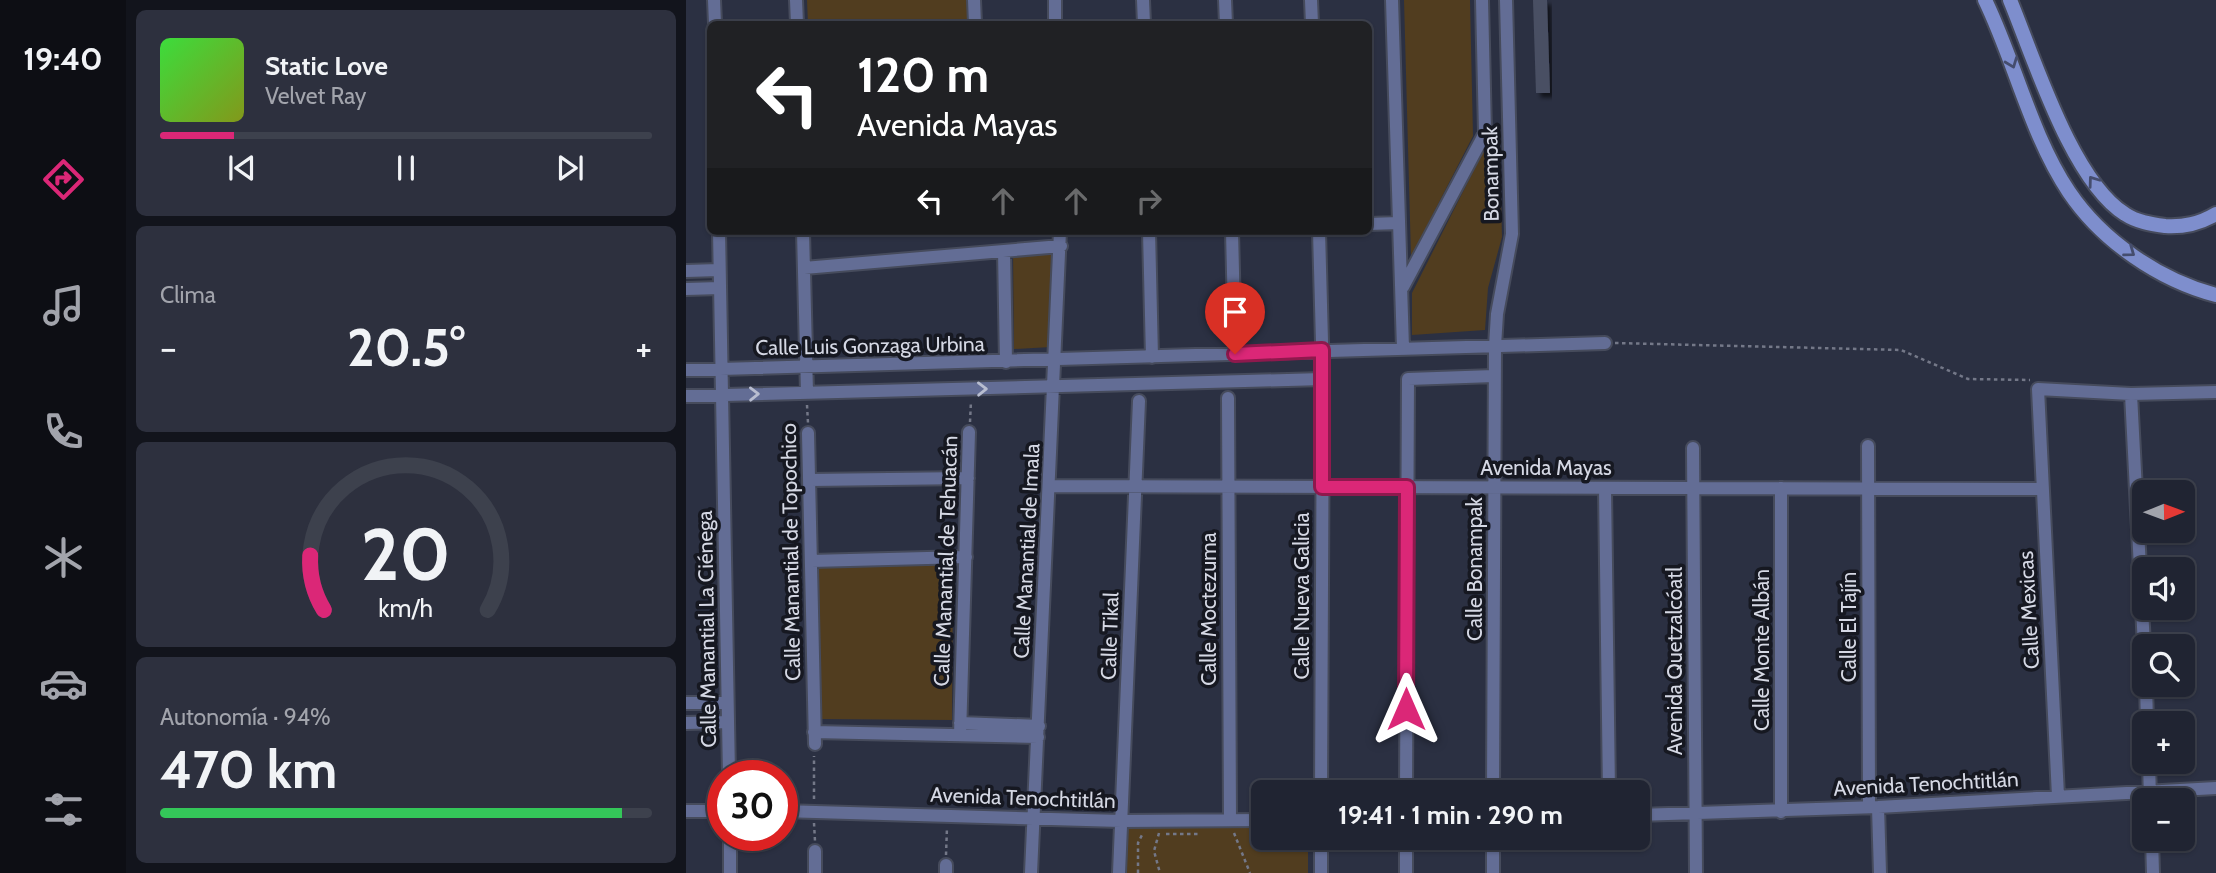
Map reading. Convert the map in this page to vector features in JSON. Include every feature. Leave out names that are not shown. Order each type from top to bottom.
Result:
[{"type":"street","points":[[714,0],[715,21]]},
{"type":"street","points":[[796,0],[797,21]]},
{"type":"street","points":[[974,0],[975,21]]},
{"type":"street","points":[[1055,0],[1055,21]]},
{"type":"street","points":[[1143,0],[1144,21]]},
{"type":"street","points":[[1226,0],[1226,21]]},
{"type":"street","points":[[1311,0],[1312,21]]},
{"type":"street","points":[[1392,0],[1403,348]]},
{"type":"street","name":"Bonampak","points":[[1401,290],[1483,140],[1485,125],[1482,0]]},
{"type":"street","name":"Bonampak","points":[[1494,346],[1497,314],[1512,234],[1506,0]]},
{"type":"street","points":[[1985,0],[2040,134],[2069,191],[2126,251],[2178,281],[2216,295]]},
{"type":"street","points":[[2010,0],[2078,160],[2102,193],[2123,213],[2149,224],[2193,225],[2216,214]]},
{"type":"street","points":[[1372,224],[1399,223]]},
{"type":"street","name":"Calle Manantial La Ciénega","points":[[719,235],[729,760]]},
{"type":"street","name":"Calle Manantial de Topochico","points":[[803,235],[807,393]]},
{"type":"street","name":"Calle Manantial de Imala","points":[[1031,873],[1060,235]]},
{"type":"street","points":[[1149,235],[1152,357]]},
{"type":"street","points":[[1232,235],[1235,354]]},
{"type":"street","name":"Calle Nueva Galicia","points":[[1319,235],[1323,379],[1321,780]]},
{"type":"street","points":[[804,268],[1061,246]]},
{"type":"street","points":[[1004,251],[1006,362]]},
{"type":"street","points":[[686,271],[719,270]]},
{"type":"street","points":[[686,289],[720,288]]},
{"type":"street","name":"Calle Luis Gonzaga Urbina","points":[[686,370],[1605,343]]},
{"type":"street","name":"Calle Bonampak","points":[[1493,780],[1494,346]]},
{"type":"street","points":[[1406,780],[1408,379],[1494,376]]},
{"type":"street","points":[[686,396],[1323,379]]},
{"type":"street","points":[[2038,389],[2131,394],[2216,392]]},
{"type":"street","name":"Calle Mexicas","points":[[2038,389],[2058,796]]},
{"type":"street","points":[[2131,394],[2143,634]]},
{"type":"street","name":"Calle Moctezuma","points":[[1228,398],[1230,820]]},
{"type":"street","name":"Calle Tikal","points":[[1119,873],[1139,401]]},
{"type":"street","name":"Calle Manantial de Tehuacán","points":[[960,729],[970,432]]},
{"type":"street","name":"Calle Manantial de Topochico","points":[[808,433],[814,738]]},
{"type":"street","name":"Calle El Tajín","points":[[1868,446],[1873,807],[1880,873]]},
{"type":"street","name":"Avenida Quetzalcóatl","points":[[1693,448],[1696,873]]},
{"type":"street","points":[[810,480],[968,478]]},
{"type":"street","name":"Avenida Mayas","points":[[1049,486],[2042,489]]},
{"type":"street","points":[[1605,488],[1609,780]]},
{"type":"street","name":"Calle Monte Albán","points":[[1781,488],[1781,812]]},
{"type":"street","points":[[811,561],[966,557]]},
{"type":"street","points":[[686,704],[727,702]]},
{"type":"street","points":[[686,723],[728,722]]},
{"type":"street","points":[[814,738],[960,729],[1038,731]]},
{"type":"street","name":"Avenida Tenochtitlán","points":[[2195,790],[2216,788]]},
{"type":"street","name":"Avenida Tenochtitlán","points":[[1650,815],[1781,812],[2058,796],[2132,795]]},
{"type":"street","points":[[686,811],[707,811]]},
{"type":"street","name":"Avenida Tenochtitlán","points":[[798,811],[1121,821],[1251,820]]},
{"type":"street","points":[[1321,850],[1321,873]]},
{"type":"street","points":[[1406,850],[1406,873]]},
{"type":"street","points":[[1493,850],[1493,873]]},
{"type":"street","points":[[730,851],[730,873]]},
{"type":"street","points":[[815,851],[815,873]]},
{"type":"street","points":[[2152,851],[2153,873]]},
{"type":"path","points":[[1605,343],[1901,350],[1968,379],[2033,380],[2037,382],[2038,389]]},
{"type":"path","name":"Calle Manantial de Tehuacán","points":[[970,432],[972,390]]},
{"type":"path","name":"Calle Manantial de Topochico","points":[[807,393],[808,433]]},
{"type":"path","points":[[814,738],[815,851]]},
{"type":"path","points":[[946,869],[947,816]]},
{"type":"path","points":[[1160,873],[1154,851],[1159,833],[1170,820]]},
{"type":"path","points":[[1230,820],[1250,873]]},
{"type":"path","points":[[1138,873],[1138,843],[1141,834],[1150,830],[1178,836],[1211,833]]},
{"type":"shaded area","points":[[807,0],[967,0],[968,21],[808,21]]},
{"type":"shaded area","points":[[1404,0],[1470,0],[1473,136],[1411,257]]},
{"type":"shaded area","points":[[1499,131],[1502,237],[1488,288],[1485,330],[1412,335],[1412,293],[1487,144]]},
{"type":"shaded area","points":[[1054,248],[1051,347],[1014,349],[1013,252]]},
{"type":"shaded area","points":[[819,561],[953,562],[952,720],[818,719]]},
{"type":"shaded area","points":[[1127,823],[1251,824],[1251,850],[1308,850],[1308,873],[1125,873]]},
{"type":"building","points":[[1533,0],[1547,0],[1550,93],[1536,93]]},
{"type":"route","points":[[1235,354],[1322,350],[1322,487],[1407,487],[1406,709]]}]
